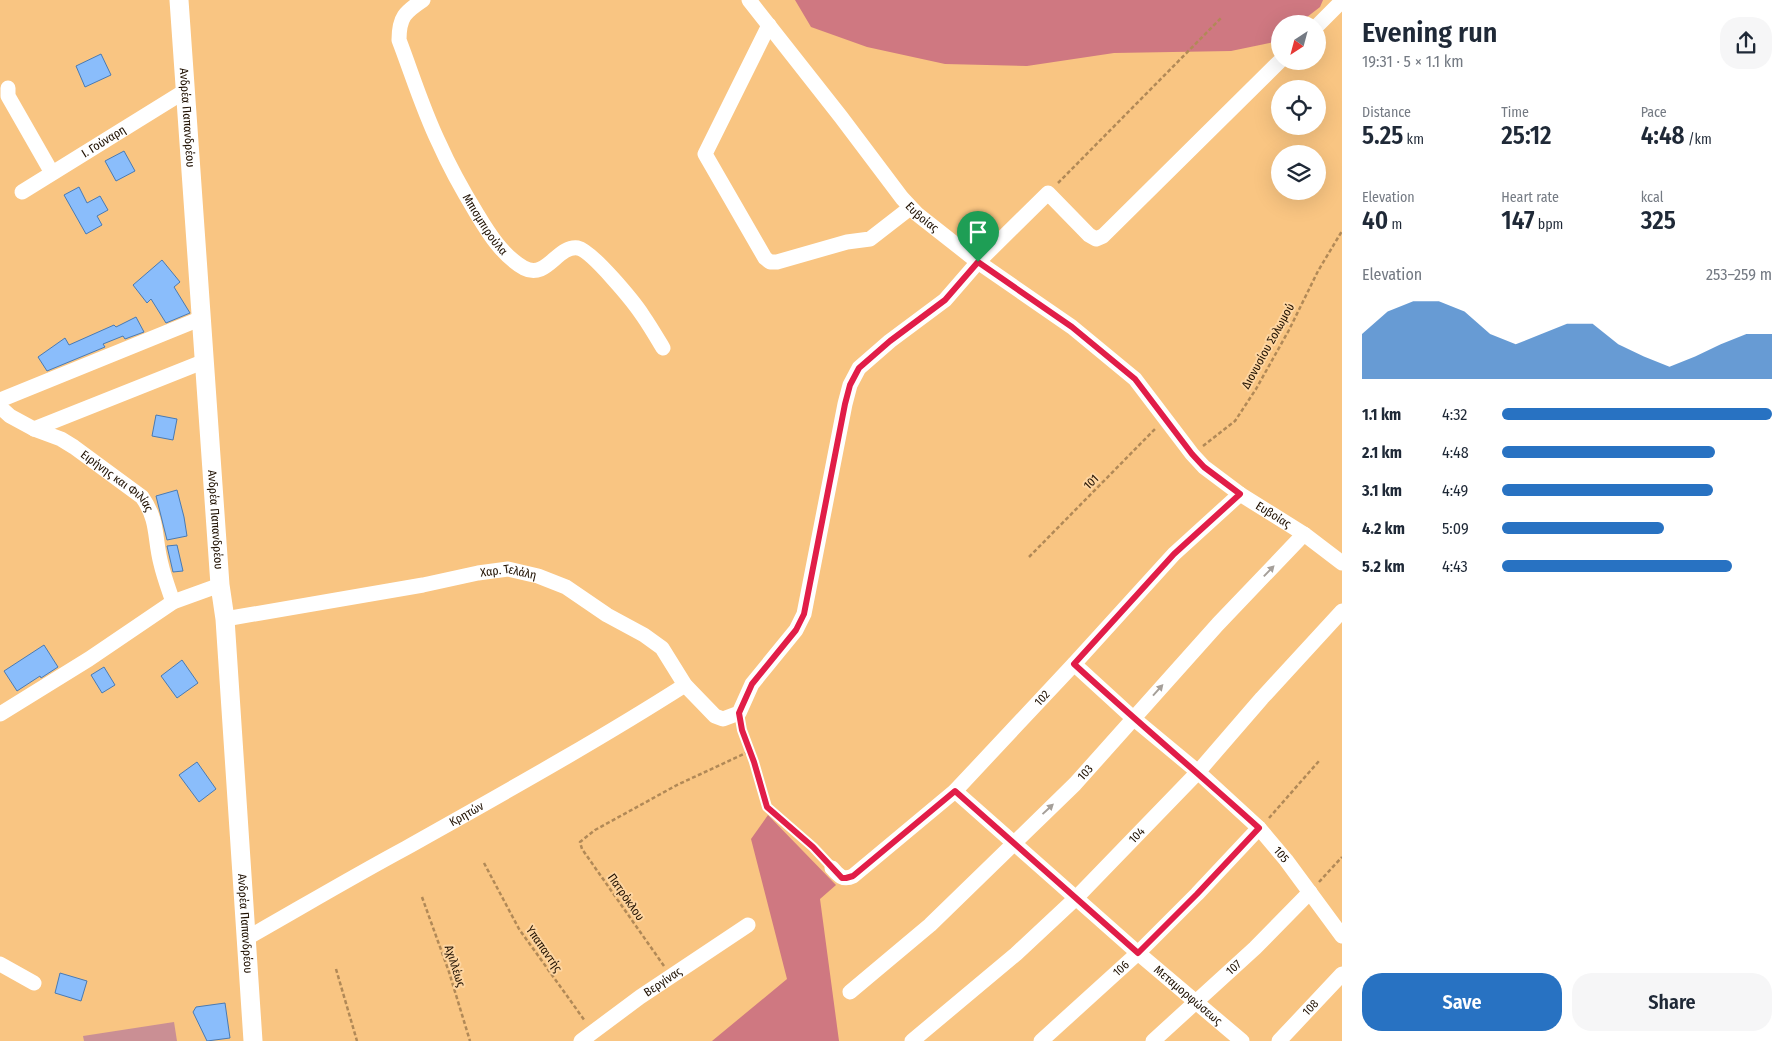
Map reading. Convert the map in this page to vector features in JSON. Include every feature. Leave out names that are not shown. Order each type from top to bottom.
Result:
[{"type":"main road","name":"Ανδρέα Παπανδρέου","points":[[179,0],[220,585],[225,619],[253,1041]]},
{"type":"street","name":"Μπισμπιρούλα","points":[[424,0],[410,8],[402,17],[399,27],[400,40],[438,142],[462,190],[484,226],[502,250],[531,271],[540,270],[561,254],[572,249],[578,248],[589,254],[643,315],[663,348]]},
{"type":"street","name":"Ευβοίας","points":[[749,0],[910,208],[978,262],[1072,327],[1135,379],[1204,467],[1240,494],[1304,534],[1342,563]]},
{"type":"street","points":[[1326,17],[1342,1]]},
{"type":"street","points":[[769,25],[705,154],[706,159],[765,258],[770,262],[777,262],[847,242],[870,239],[910,208]]},
{"type":"street","points":[[739,713],[752,684],[796,630],[804,614],[845,404],[854,375],[859,368],[875,353],[945,300],[978,262],[1048,193],[1092,238],[1100,238],[1271,70]]},
{"type":"street","points":[[8,88],[8,96],[52,173]]},
{"type":"street","name":"Ι. Γούναρη","points":[[22,192],[185,91]]},
{"type":"street","points":[[0,400],[202,318]]},
{"type":"street","points":[[34,429],[205,361]]},
{"type":"street","name":"Ειρήνης και Φιλίας","points":[[0,407],[10,416],[34,429],[74,446],[142,497],[150,508],[154,521],[160,564],[173,602]]},
{"type":"street","name":"102","points":[[832,868],[842,878],[853,876],[955,791],[1174,554],[1240,494]]},
{"type":"street","name":"103","points":[[850,992],[930,925],[1075,784],[1218,624],[1304,534]]},
{"type":"street","name":"Χαρ. Τελάλη","points":[[225,619],[423,585],[478,573],[508,570],[538,576],[566,587],[607,615],[644,635],[662,648],[685,685],[717,718],[723,719],[739,713]]},
{"type":"street","points":[[0,714],[89,659],[173,602],[220,585]]},
{"type":"street","name":"104","points":[[912,1041],[1016,954],[1076,898],[1198,772],[1262,698],[1342,611]]},
{"type":"street","name":"105","points":[[1074,664],[1259,828],[1342,936]]},
{"type":"street","name":"Κρητών","points":[[247,938],[527,781],[614,730],[685,685]]},
{"type":"street","name":"Μεταμορφώσεως","points":[[955,791],[1138,953],[1242,1041]]},
{"type":"street","name":"106","points":[[1041,1041],[1138,953],[1259,828]]},
{"type":"street","name":"107","points":[[1153,1041],[1255,948],[1310,892]]},
{"type":"street","name":"Βεργίνας","points":[[587,1037],[670,976],[748,925]]},
{"type":"street","points":[[0,964],[34,983]]},
{"type":"street","name":"108","points":[[1279,1041],[1342,974]]},
{"type":"path","points":[[1048,193],[1222,17]]},
{"type":"path","name":"Διονυσίου Σολωμού","points":[[1192,454],[1235,421],[1256,389],[1289,330],[1318,271],[1342,231]]},
{"type":"path","name":"101","points":[[1029,557],[1165,419]]},
{"type":"path","points":[[739,713],[742,730],[767,807],[813,847],[832,868]]},
{"type":"path","name":"Πατρόκλου","points":[[670,976],[582,849],[580,842],[595,830],[677,785],[750,752]]},
{"type":"path","points":[[1259,828],[1320,761]]},
{"type":"path","points":[[1310,892],[1342,857]]},
{"type":"path","name":"Υπαπαντής","points":[[484,863],[519,929],[587,1037]]},
{"type":"path","name":"Αχιλλέως","points":[[422,898],[449,972],[470,1041]]},
{"type":"path","points":[[336,969],[357,1041]]},
{"type":"shaded area","points":[[795,0],[1323,0],[1320,7],[1310,15],[1271,15],[1271,43],[1231,51],[1114,53],[1027,66],[945,64],[867,47],[811,27]]},
{"type":"shaded area","points":[[768,815],[836,885],[820,899],[839,1041],[712,1041],[787,979],[751,839]]},
{"type":"shaded area","points":[[174,1022],[177,1041],[84,1041],[83,1036]]},
{"type":"building","points":[[101,54],[111,75],[85,87],[76,66]]},
{"type":"building","points":[[124,151],[135,171],[116,181],[105,161]]},
{"type":"building","points":[[79,187],[87,203],[100,196],[108,210],[97,216],[102,225],[86,234],[64,195]]},
{"type":"building","points":[[162,260],[180,282],[174,287],[190,313],[166,323],[151,299],[147,303],[133,285]]},
{"type":"building","points":[[136,317],[144,332],[125,339],[123,336],[103,344],[105,347],[47,371],[38,357],[65,338],[69,345],[114,325],[116,327]]},
{"type":"building","points":[[156,415],[177,419],[173,440],[152,436]]},
{"type":"building","points":[[177,490],[187,536],[167,540],[156,496]]},
{"type":"building","points":[[177,545],[183,571],[173,572],[167,546]]},
{"type":"building","points":[[44,645],[58,667],[17,691],[4,671]]},
{"type":"building","points":[[182,660],[198,683],[177,698],[161,676]]},
{"type":"building","points":[[104,667],[115,685],[102,693],[91,675]]},
{"type":"building","points":[[197,762],[216,789],[199,802],[179,775]]},
{"type":"building","points":[[60,973],[87,981],[81,1001],[55,993]]},
{"type":"building","points":[[225,1003],[230,1038],[207,1041],[193,1012],[196,1007]]},
{"type":"route","points":[[978,262],[1072,327],[1135,379],[1192,454],[1204,467],[1240,494],[1174,554],[1074,664],[1259,828],[1138,953],[955,791],[853,876],[842,878],[813,847],[767,807],[754,762],[742,730],[739,713],[752,684],[796,630],[804,614],[845,404],[854,375],[867,360],[890,341],[945,300],[978,262]]}]
